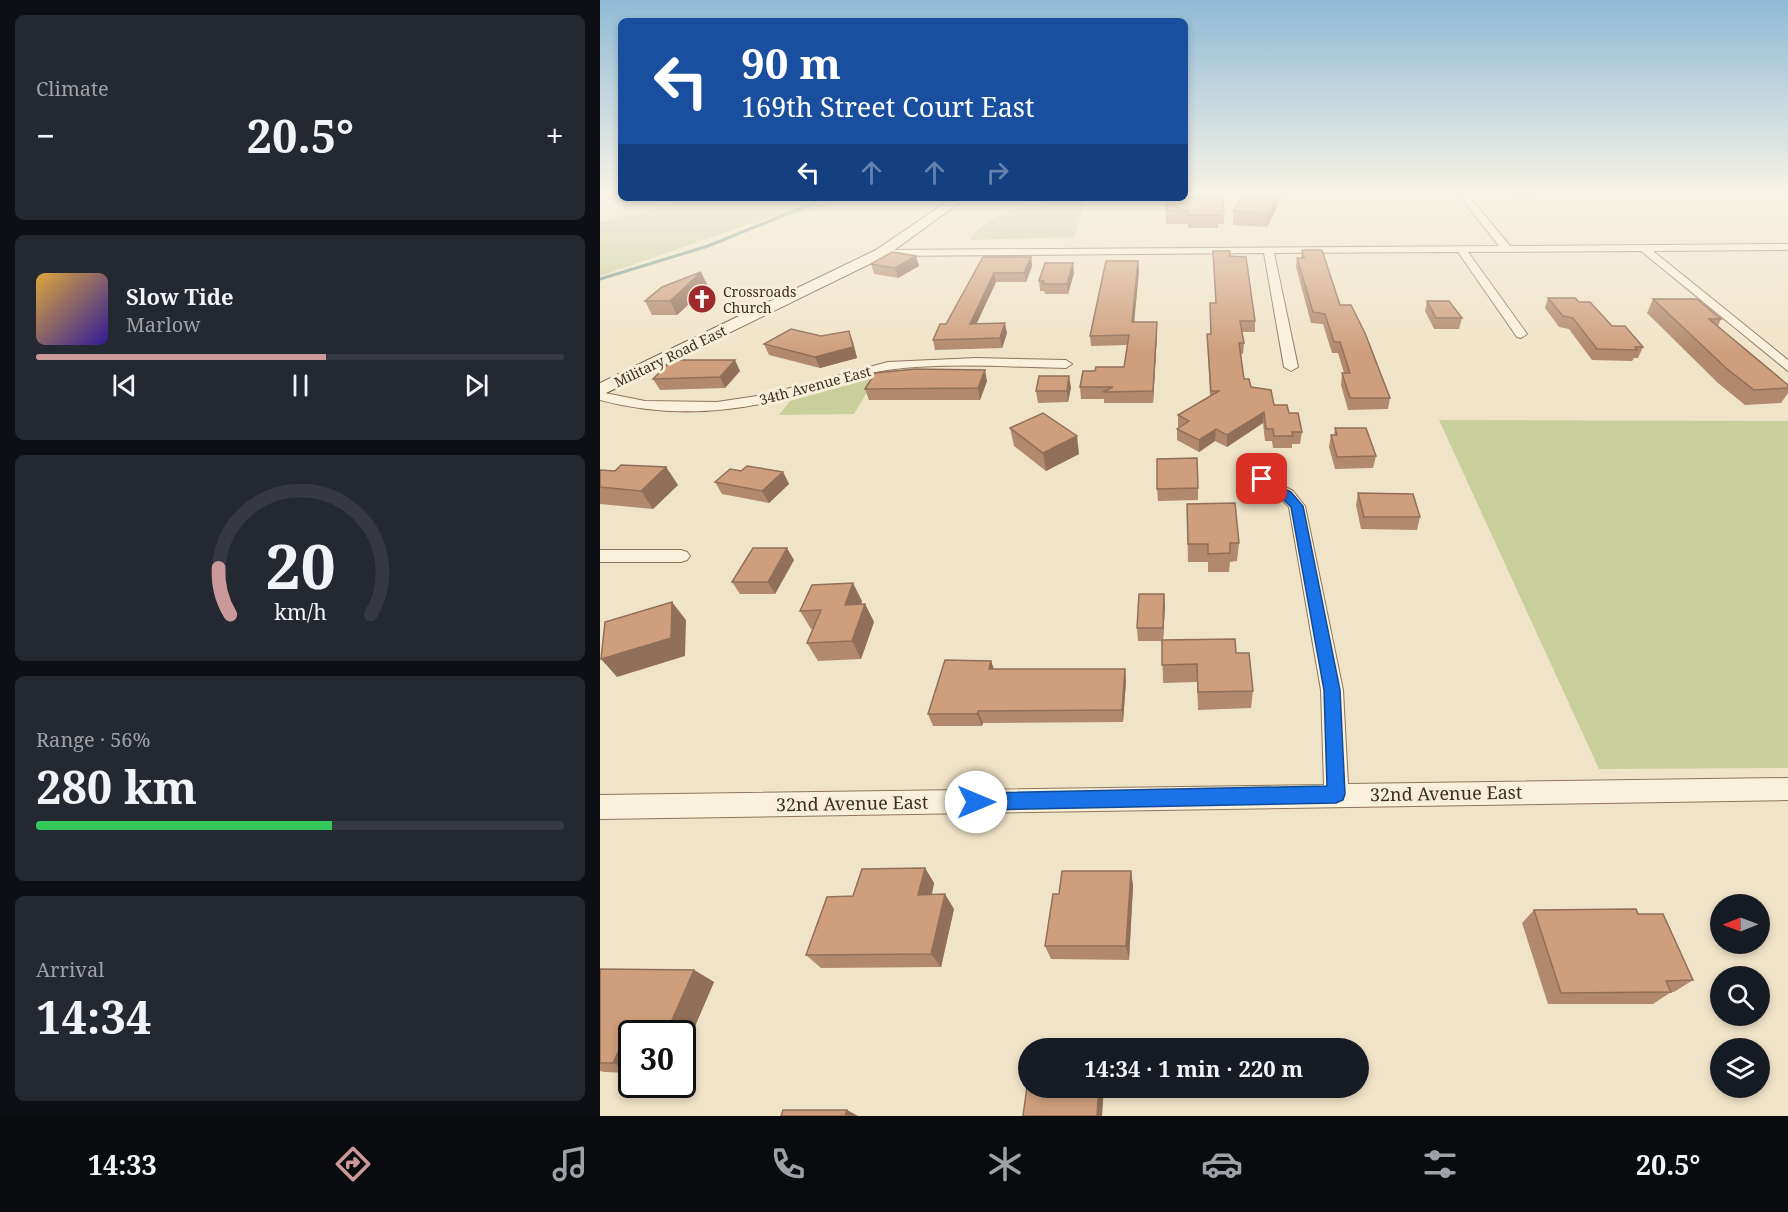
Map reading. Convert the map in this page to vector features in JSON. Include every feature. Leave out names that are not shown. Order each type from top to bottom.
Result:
[{"type":"street","name":"Military Road East","points":[[600,390],[890,247]]},
{"type":"street","points":[[881,253],[1782,247]]},
{"type":"street","points":[[1461,249],[1521,334]]},
{"type":"street","points":[[1645,249],[1788,367]]},
{"type":"street","points":[[1268,250],[1291,367]]},
{"type":"street","name":"34th Avenue East","points":[[600,396],[636,405],[718,405],[773,397],[852,373],[889,366],[1066,364]]},
{"type":"street","points":[[1262,479],[1287,495],[1297,506],[1332,690],[1336,794]]},
{"type":"street","points":[[600,556],[681,556]]},
{"type":"street","name":"32nd Avenue East","points":[[600,807],[1336,794],[1788,789]]},
{"type":"green space","points":[[600,247],[684,247],[600,276]]},
{"type":"green space","points":[[876,377],[854,414],[779,415],[790,401]]},
{"type":"green space","points":[[1439,420],[1788,421],[1788,768],[1599,769]]},
{"type":"building","points":[[1302,250],[1322,250],[1340,305],[1351,305],[1365,333],[1390,398],[1350,398],[1342,373],[1350,373],[1340,342],[1334,342],[1325,314],[1313,312],[1297,258],[1304,258]]},
{"type":"building","points":[[1213,251],[1230,251],[1230,256],[1246,257],[1255,321],[1240,321],[1244,343],[1239,343],[1244,379],[1249,379],[1251,387],[1271,390],[1274,405],[1287,405],[1289,413],[1298,413],[1302,432],[1292,432],[1293,436],[1274,436],[1273,429],[1266,429],[1264,412],[1227,435],[1216,429],[1199,440],[1177,429],[1189,421],[1178,415],[1219,391],[1211,391],[1207,334],[1211,334],[1210,303],[1216,303]]},
{"type":"building","points":[[892,252],[916,256],[895,268],[871,264]]},
{"type":"building","points":[[983,257],[1031,257],[1024,273],[994,273],[970,324],[1005,323],[1000,338],[933,340],[940,324],[946,324]]},
{"type":"building","points":[[1106,261],[1138,261],[1132,322],[1157,322],[1153,391],[1103,392],[1113,387],[1080,387],[1083,371],[1095,371],[1096,367],[1124,367],[1129,335],[1090,336]]},
{"type":"building","points":[[1045,263],[1073,263],[1067,284],[1043,284],[1044,281],[1039,281]]},
{"type":"building","points":[[701,272],[670,301],[645,301],[662,287]]},
{"type":"building","points":[[1548,298],[1575,298],[1579,302],[1590,302],[1612,326],[1625,326],[1643,347],[1635,347],[1637,350],[1597,349],[1573,318],[1563,316]]},
{"type":"building","points":[[1653,299],[1697,299],[1721,319],[1709,319],[1788,385],[1788,388],[1754,390],[1726,368]]},
{"type":"building","points":[[1427,301],[1449,301],[1462,318],[1436,318]]},
{"type":"building","points":[[791,329],[821,336],[849,331],[853,347],[815,357],[764,344]]},
{"type":"building","points":[[672,360],[735,360],[720,377],[653,379]]},
{"type":"building","points":[[915,369],[985,370],[978,388],[865,389],[875,373]]},
{"type":"building","points":[[1039,376],[1069,376],[1067,391],[1036,391]]},
{"type":"building","points":[[1043,413],[1077,436],[1043,453],[1010,428]]},
{"type":"building","points":[[1335,428],[1366,428],[1376,456],[1337,457],[1331,435],[1337,435]]},
{"type":"building","points":[[1197,458],[1198,488],[1157,489],[1157,459]]},
{"type":"building","points":[[621,465],[666,467],[641,491],[600,487],[600,470],[615,471]]},
{"type":"building","points":[[747,466],[783,472],[762,491],[715,482],[730,469],[741,471]]},
{"type":"building","points":[[1358,493],[1413,494],[1420,517],[1364,517]]},
{"type":"building","points":[[1235,503],[1239,543],[1230,543],[1230,553],[1208,554],[1208,544],[1188,544],[1187,504]]},
{"type":"building","points":[[753,548],[787,548],[768,582],[732,582]]},
{"type":"building","points":[[853,583],[845,605],[865,604],[852,641],[807,643],[821,610],[800,611],[812,585]]},
{"type":"building","points":[[1139,594],[1164,594],[1163,628],[1137,628]]},
{"type":"building","points":[[672,602],[671,638],[601,659],[605,622]]},
{"type":"building","points":[[1235,639],[1236,653],[1249,653],[1253,691],[1198,692],[1197,664],[1162,665],[1162,640]]},
{"type":"building","points":[[945,660],[991,661],[989,669],[1125,669],[1122,710],[978,711],[977,714],[928,714]]},
{"type":"building","points":[[925,868],[918,895],[945,894],[931,954],[806,955],[827,897],[853,896],[862,869]]},
{"type":"building","points":[[1062,871],[1131,871],[1126,946],[1045,946],[1053,894],[1059,894]]},
{"type":"building","points":[[1636,909],[1638,914],[1663,914],[1693,980],[1666,981],[1671,992],[1561,993],[1534,910]]},
{"type":"building","points":[[600,969],[694,970],[672,1020],[618,1020],[618,1052],[613,1063],[600,1063]]},
{"type":"building","points":[[1025,1098],[1098,1098],[1097,1116],[1023,1116]]},
{"type":"building","points":[[783,1110],[847,1110],[845,1116],[781,1116]]},
{"type":"waterway","points":[[600,279],[704,247]]},
{"type":"place","name":"Crossroads Church","points":[[702,299]]},
{"type":"route","points":[[976,802],[1336,794],[1332,690],[1297,506],[1287,495],[1262,479]]}]
